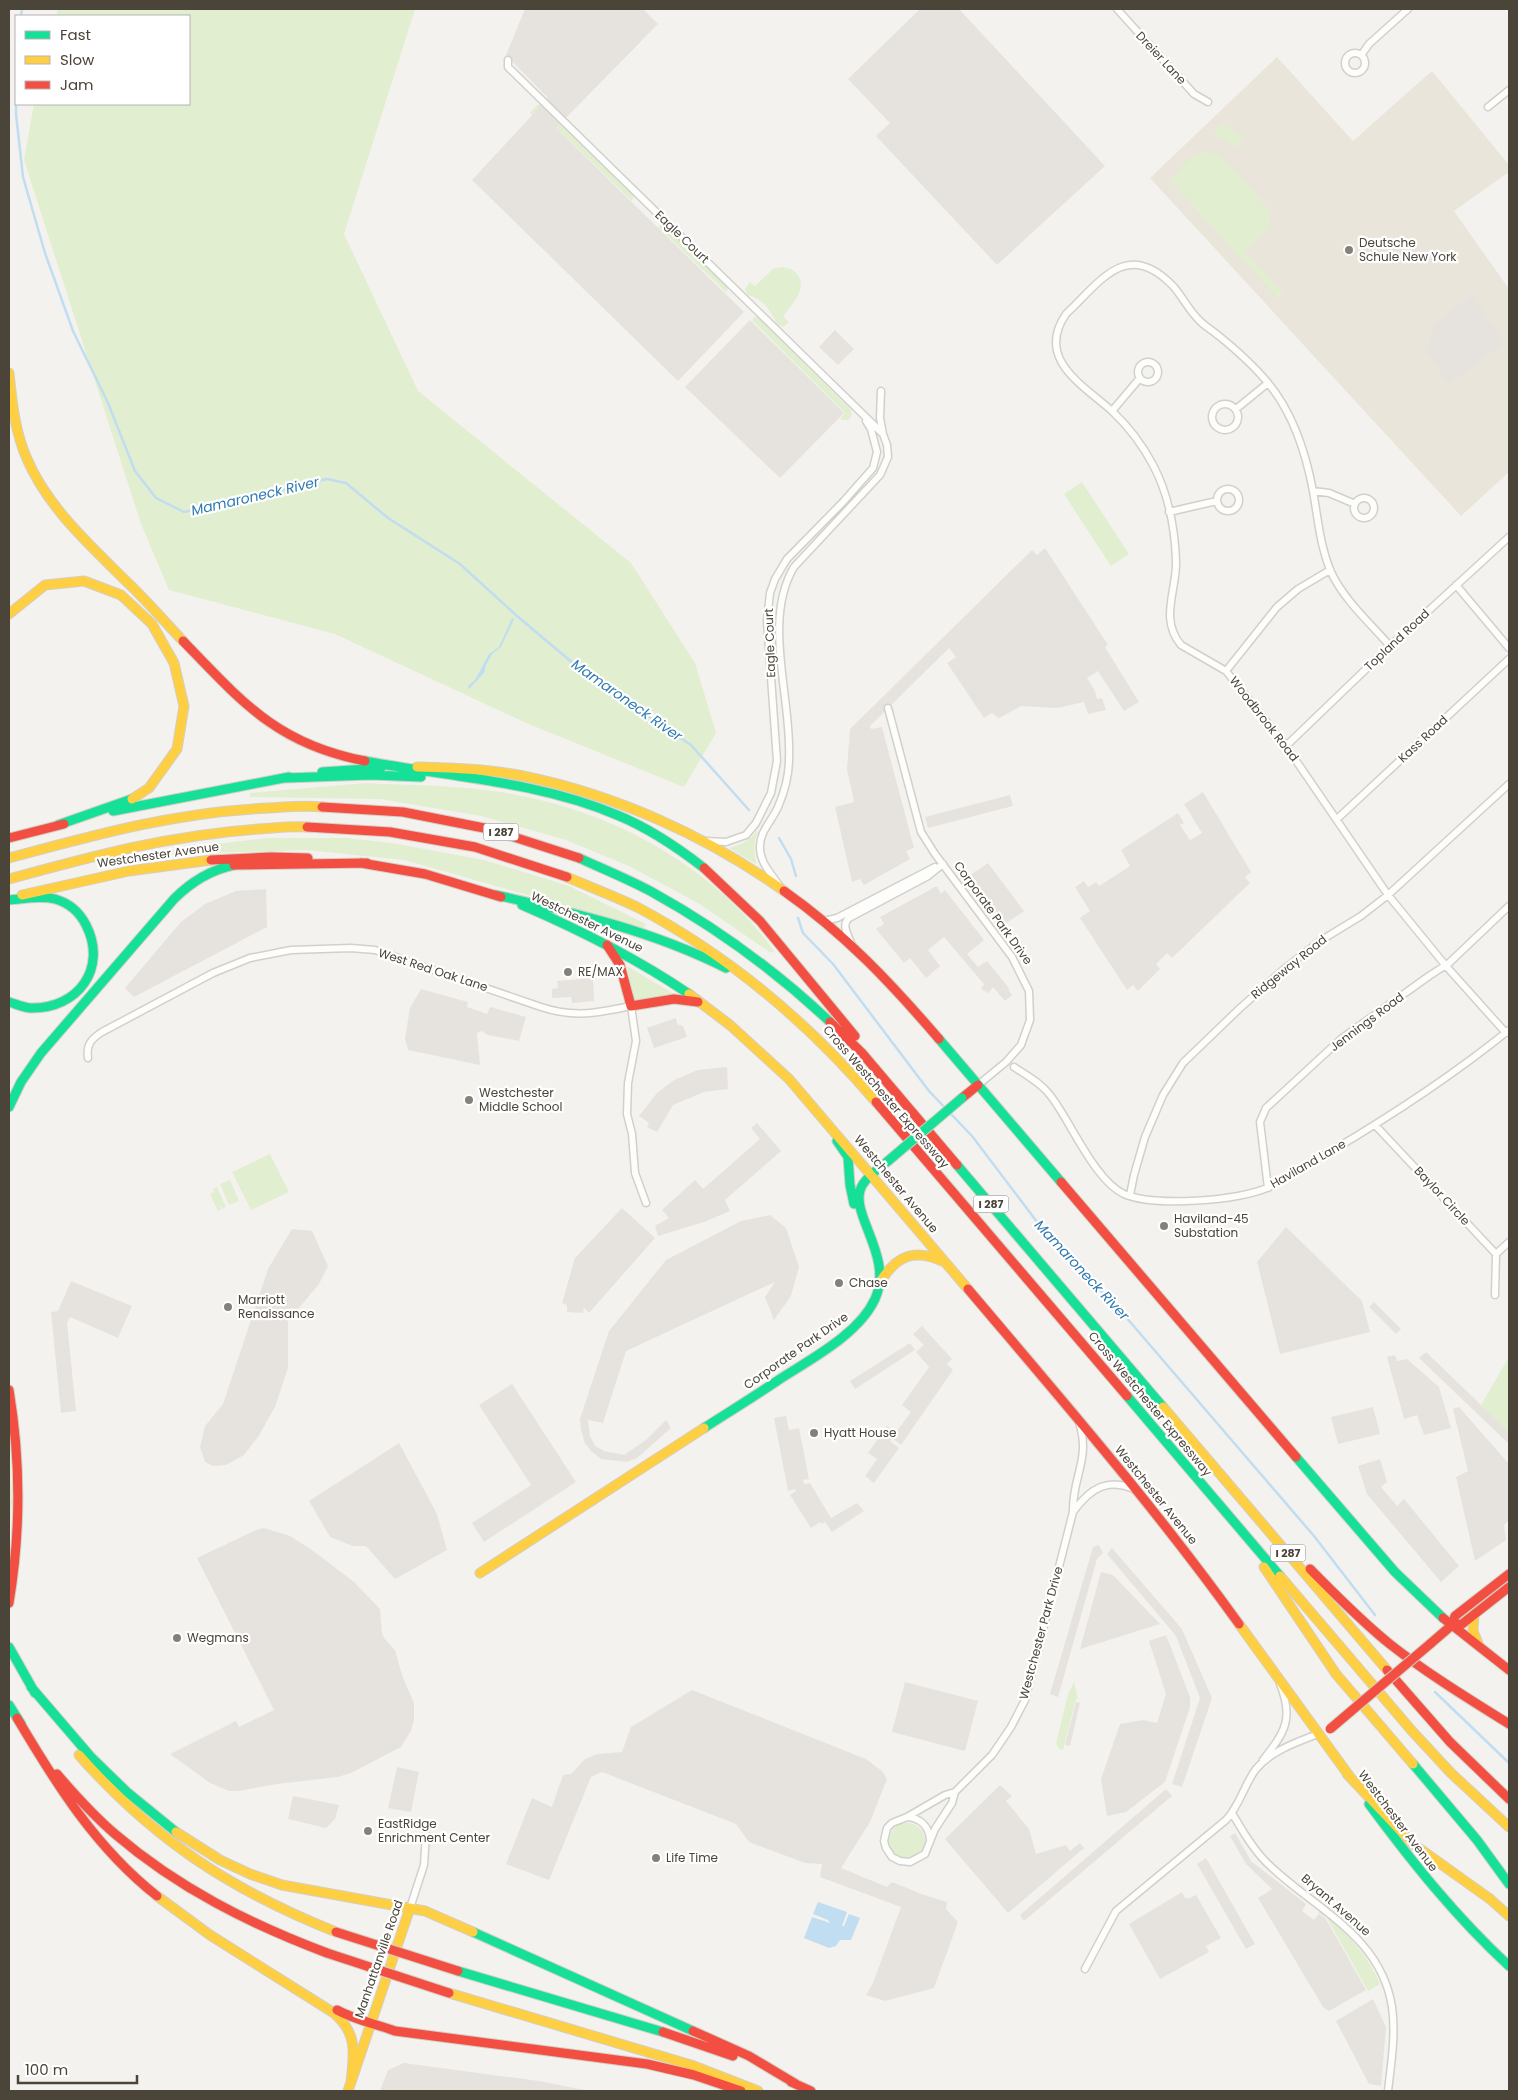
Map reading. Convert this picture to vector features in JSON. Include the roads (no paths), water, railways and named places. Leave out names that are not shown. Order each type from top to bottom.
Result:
[{"type":"main road","points":[[9,373],[14,415],[20,442],[32,472],[46,494],[71,524],[215,674],[259,715],[296,739],[334,754],[457,778],[511,785],[586,803],[633,822],[683,851],[717,878],[762,924],[820,991],[909,1107]]},
{"type":"main road","points":[[9,614],[28,596],[53,584],[80,581],[108,587],[128,598],[148,620],[171,655],[181,682],[184,708],[182,729],[171,760],[159,778],[150,788],[135,798],[58,825]]},
{"type":"main road","points":[[9,838],[164,800],[309,773],[397,767],[463,768],[551,783],[619,804],[672,825],[702,840],[781,888],[851,944],[888,981],[1394,1572],[1452,1625],[1509,1670]]},
{"type":"main road","points":[[285,778],[371,775],[457,778]]},
{"type":"main road","name":"Cross Westchester Expressway","points":[[9,858],[152,821],[209,812],[259,807],[367,808],[424,815],[495,830],[564,852],[617,874],[682,907],[731,938],[778,973],[821,1011],[862,1053],[1440,1731],[1509,1799]]},
{"type":"main road","name":"Cross Westchester Expressway","points":[[9,879],[142,845],[212,832],[312,826],[355,828],[415,835],[499,853],[539,865],[592,886],[637,907],[681,931],[762,988],[805,1025],[854,1076],[1412,1731],[1451,1773],[1509,1827]]},
{"type":"main road","name":"Westchester Avenue","points":[[9,899],[104,874],[206,860],[279,857],[367,864],[425,874],[496,895],[564,922],[650,968],[703,1004],[781,1070],[810,1102],[1140,1492],[1189,1554],[1347,1774],[1431,1886],[1509,1966]]},
{"type":"main road","points":[[9,1107],[21,1082],[41,1053],[174,899],[197,878],[218,868],[239,864],[367,864]]},
{"type":"main road","points":[[496,895],[585,916],[680,945],[762,988]]},
{"type":"main road","points":[[9,899],[47,898],[66,904],[77,912],[88,926],[94,951],[92,966],[87,979],[81,989],[68,1000],[41,1009],[24,1008],[9,1002]]},
{"type":"main road","points":[[604,942],[620,965],[631,1006],[674,999],[703,1004]]},
{"type":"main road","name":"Corporate Park Drive","points":[[480,1573],[686,1441],[836,1342],[850,1330],[865,1314],[877,1294],[880,1282],[878,1254],[858,1204],[858,1194],[863,1181],[978,1085]]},
{"type":"main road","points":[[810,1102],[821,1121],[848,1157],[853,1202],[866,1224]]},
{"type":"main road","points":[[880,1282],[888,1268],[894,1262],[906,1256],[926,1255],[947,1264]]},
{"type":"main road","points":[[9,1390],[16,1439],[18,1483],[18,1527],[9,1602]]},
{"type":"main road","points":[[1254,1514],[1346,1606],[1383,1638],[1425,1670],[1509,1724]]},
{"type":"main road","points":[[1235,1524],[1336,1674],[1477,1840],[1509,1884]]},
{"type":"main road","points":[[1318,1734],[1330,1728],[1452,1625],[1455,1616],[1509,1574]]},
{"type":"main road","points":[[1452,1625],[1462,1624],[1509,1586]]},
{"type":"main road","points":[[1474,1614],[1473,1631],[1479,1646]]},
{"type":"main road","points":[[9,1647],[31,1687],[55,1722],[86,1762],[120,1799],[163,1837],[197,1862],[246,1892],[284,1911],[336,1932],[696,2043],[743,2060],[811,2091]]},
{"type":"main road","points":[[31,1687],[91,1757],[121,1786],[162,1822],[205,1852],[250,1874],[282,1885],[410,1908],[440,1917],[749,2056],[796,2084]]},
{"type":"main road","points":[[9,1705],[68,1802],[92,1832],[123,1865],[176,1910],[338,2016],[348,2027],[355,2049],[351,2082]]},
{"type":"main road","points":[[17,1718],[69,1788],[110,1829],[154,1866],[190,1890],[234,1915],[280,1936],[327,1953],[449,1993],[691,2065],[758,2091]]},
{"type":"main road","points":[[1347,1774],[1413,1844],[1490,1899],[1509,1916]]},
{"type":"main road","name":"Manhattanville Road","points":[[348,2091],[410,1908]]},
{"type":"main road","points":[[283,1980],[352,2018],[372,2022],[402,2033],[647,2064],[686,2073],[741,2091]]},
{"type":"street","name":"Dreier Lane","points":[[1117,9],[1194,94],[1208,102]]},
{"type":"street","points":[[1362,54],[1369,44],[1408,9]]},
{"type":"street","name":"Eagle Court","points":[[508,60],[508,67],[883,434]]},
{"type":"street","points":[[1488,107],[1509,90]]},
{"type":"street","name":"Woodbrook Road","points":[[1390,646],[1342,590],[1330,570],[1320,536],[1312,491],[1293,426],[1268,383],[1220,336],[1200,321],[1174,288],[1156,271],[1143,265],[1131,264],[1112,270],[1066,314],[1058,332],[1056,343],[1061,364],[1068,374],[1112,411],[1138,439],[1160,482],[1169,512],[1176,558],[1176,578],[1169,615],[1173,630],[1181,645],[1226,671],[1286,746],[1388,895],[1446,966],[1507,1032]]},
{"type":"street","points":[[1112,411],[1140,378]]},
{"type":"street","points":[[1236,410],[1268,383]]},
{"type":"street","name":"Eagle Court","points":[[781,888],[767,869],[760,847],[761,836],[778,809],[788,777],[790,756],[779,616],[783,591],[794,567],[880,475],[888,456],[880,412],[881,391]]},
{"type":"street","points":[[1229,404],[1236,410],[1239,418],[1235,426],[1222,430],[1215,426],[1212,418],[1217,406],[1229,404]]},
{"type":"street","name":"Eagle Court","points":[[702,840],[726,842],[746,835],[756,822],[771,793],[778,761],[767,621],[770,593],[775,579],[787,559],[843,502],[873,468],[877,458],[876,443],[861,411]]},
{"type":"street","points":[[1312,491],[1329,493],[1355,504]]},
{"type":"street","points":[[1169,512],[1217,501]]},
{"type":"street","name":"Topland Road","points":[[1286,746],[1390,646],[1509,536]]},
{"type":"street","points":[[1226,671],[1282,602],[1298,589],[1330,570]]},
{"type":"street","points":[[1456,586],[1509,648]]},
{"type":"street","name":"Kass Road","points":[[1337,819],[1509,659]]},
{"type":"street","name":"Corporate Park Drive","points":[[888,708],[921,832],[1012,957],[1029,991],[1030,1020],[1021,1045],[1006,1062],[978,1085]]},
{"type":"street","name":"Ridgeway Road","points":[[1130,1195],[1145,1137],[1163,1095],[1183,1063],[1239,1008],[1283,970],[1320,941],[1361,916],[1388,895],[1509,784]]},
{"type":"street","points":[[824,921],[837,918],[943,864]]},
{"type":"street","points":[[851,944],[844,925],[845,921],[928,876],[943,864]]},
{"type":"street","name":"Jennings Road","points":[[1268,1188],[1260,1122],[1266,1108],[1341,1039],[1446,966],[1509,906]]},
{"type":"street","name":"West Red Oak Lane","points":[[88,1058],[87,1047],[102,1032],[214,974],[250,958],[291,950],[350,948],[375,950],[541,1008],[567,1014],[583,1015],[631,1006]]},
{"type":"street","points":[[631,1006],[636,1041],[628,1083],[627,1114],[632,1134],[635,1173],[646,1203]]},
{"type":"street","name":"Haviland Lane","points":[[1014,1067],[1035,1081],[1049,1094],[1094,1164],[1117,1189],[1130,1195],[1165,1201],[1208,1200],[1236,1196],[1268,1188],[1375,1125],[1507,1032]]},
{"type":"street","name":"Baylor Circle","points":[[1375,1125],[1496,1254]]},
{"type":"street","points":[[1495,1295],[1496,1254],[1509,1242]]},
{"type":"street","name":"Westchester Park Drive","points":[[956,1792],[945,1795],[892,1823],[885,1834],[886,1848],[892,1857],[904,1862],[916,1861],[925,1854],[935,1829],[956,1792],[972,1777],[1002,1742],[1025,1700],[1073,1512],[1072,1497],[1084,1453],[1084,1437],[1079,1421]]},
{"type":"street","name":"Westchester Park Drive","points":[[1073,1512],[1090,1492],[1096,1488],[1109,1485],[1126,1486],[1140,1492]]},
{"type":"street","points":[[1085,1969],[1116,1911],[1232,1813],[1256,1769],[1278,1741],[1286,1726],[1286,1703],[1278,1678]]},
{"type":"street","points":[[1256,1769],[1290,1745],[1318,1734]]},
{"type":"street","name":"Bryant Avenue","points":[[1232,1813],[1266,1862],[1358,1938],[1375,1962],[1386,1986],[1392,2007],[1393,2040],[1388,2091]]},
{"type":"street","points":[[906,1817],[913,1818],[924,1824],[930,1841]]},
{"type":"street","name":"Manhattanville Road","points":[[410,1908],[424,1865],[426,1834]]},
{"type":"water","points":[[512,618],[514,619],[501,647],[492,654],[484,673],[469,689],[468,686],[475,680],[489,654],[499,647]]},
{"type":"water","points":[[818,1902],[847,1912],[842,1926],[844,1926],[849,1914],[860,1918],[851,1940],[840,1940],[836,1946],[829,1948],[804,1938],[812,1917],[830,1923],[828,1920],[813,1914]]},
{"type":"waterway","name":"Mamaroneck River","points":[[21,15],[22,9]]},
{"type":"waterway","name":"Mamaroneck River","points":[[16,105],[23,177],[45,253],[73,331],[108,403],[135,471],[156,498],[184,512],[327,479],[346,483],[388,518],[460,564],[517,616],[587,675],[691,745],[749,810]]},
{"type":"waterway","name":"Mamaroneck River","points":[[779,838],[791,859],[796,876]]},
{"type":"waterway","name":"Mamaroneck River","points":[[798,918],[803,933],[833,964],[929,1091],[972,1136],[1050,1239],[1119,1309],[1314,1536],[1375,1615]]},
{"type":"waterway","name":"Mamaroneck River","points":[[1435,1692],[1509,1763]]},
{"type":"place","name":"Deutsche Schule New York","points":[[1349,250]]},
{"type":"place","name":"RE/MAX","points":[[568,972]]},
{"type":"place","name":"Westchester Middle School","points":[[469,1100]]},
{"type":"place","name":"Haviland-45 Substation","points":[[1164,1226]]},
{"type":"place","name":"Chase","points":[[839,1283]]},
{"type":"place","name":"Marriott Renaissance","points":[[228,1307]]},
{"type":"place","name":"Hyatt House","points":[[814,1433]]},
{"type":"place","name":"Wegmans","points":[[177,1638]]},
{"type":"place","name":"EastRidge Enrichment Center","points":[[368,1831]]},
{"type":"place","name":"Life Time","points":[[656,1858]]}]
